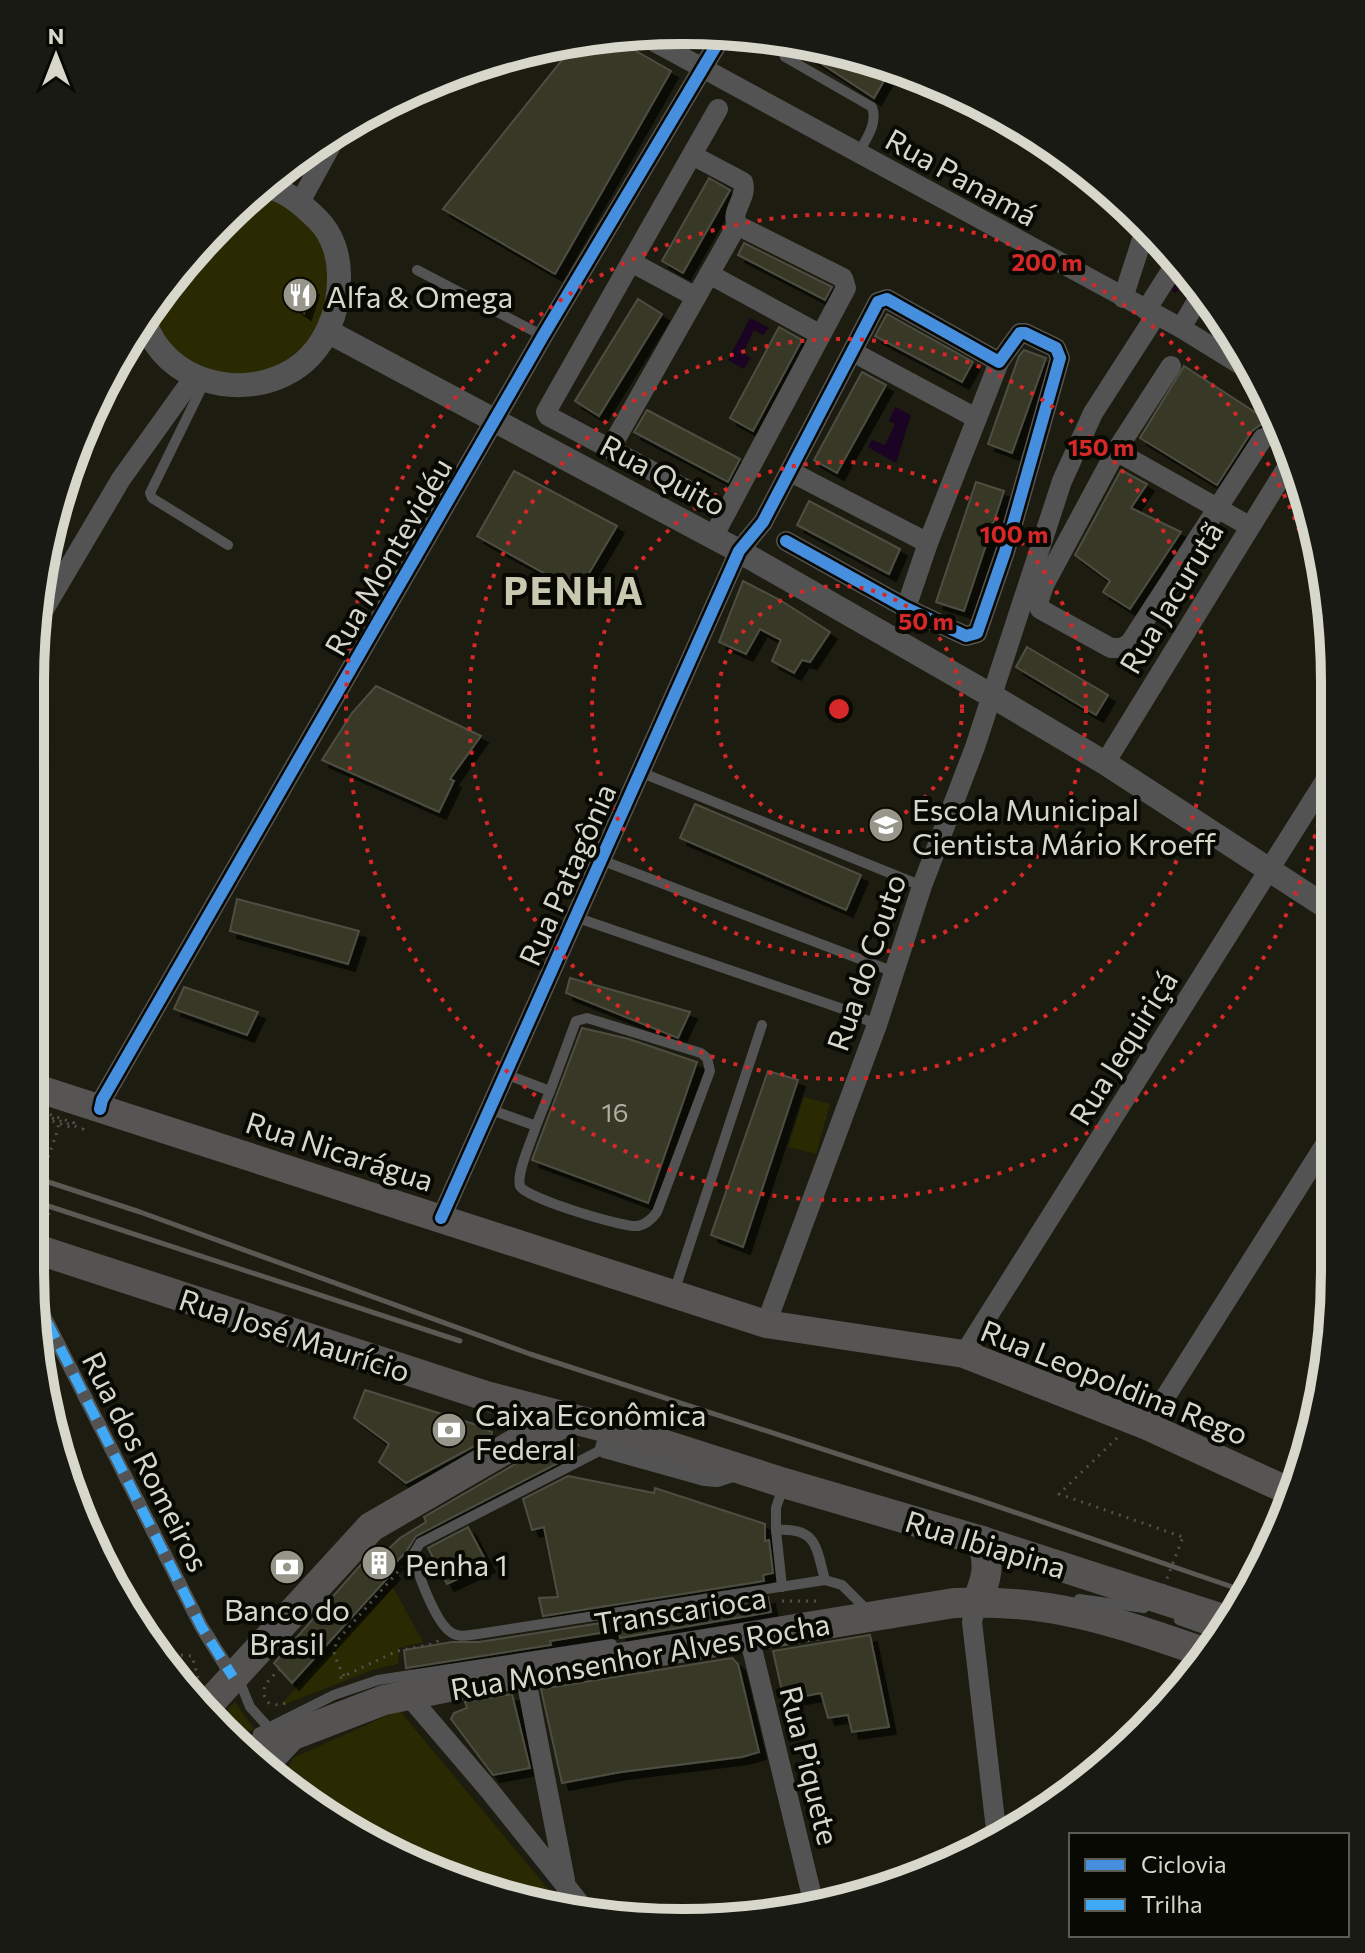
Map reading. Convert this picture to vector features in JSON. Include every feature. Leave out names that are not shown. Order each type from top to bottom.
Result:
[{"type":"main road","name":"Rua Nicarágua","points":[[44,1094],[91,1119],[441,1218],[766,1324]]},
{"type":"main road","name":"Rua José Maurício","points":[[44,1247],[589,1432]]},
{"type":"main road","name":"Rua Leopoldina Rego","points":[[766,1324],[964,1354],[1138,1423],[1282,1488]]},
{"type":"main road","name":"Rua Ibiapina","points":[[589,1432],[741,1469],[982,1541],[1218,1617]]},
{"type":"main road","points":[[206,1695],[241,1683],[371,1527],[589,1432]]},
{"type":"main road","points":[[982,1541],[988,1568],[984,1594]]},
{"type":"main road","name":"Rua Monsenhor Alves Rocha","points":[[254,1743],[303,1730],[374,1703],[408,1695],[749,1636],[866,1608],[984,1594],[1108,1619],[1196,1649]]},
{"type":"street","name":"Rua Panamá","points":[[659,45],[1231,356]]},
{"type":"street","name":"Rua Montevidéu","points":[[91,1119],[543,336],[717,45]]},
{"type":"street","points":[[703,498],[548,416],[546,412],[718,109]]},
{"type":"street","points":[[300,202],[327,153]]},
{"type":"street","points":[[692,155],[743,182],[745,191],[734,216],[737,225],[843,278],[846,288],[713,537]]},
{"type":"street","points":[[150,331],[164,356],[199,379],[239,385],[264,382],[305,360],[329,332],[340,298],[339,263],[328,229],[300,202],[276,190]]},
{"type":"street","points":[[610,449],[737,225]]},
{"type":"street","points":[[1123,298],[1142,239]]},
{"type":"street","points":[[631,262],[696,297]]},
{"type":"street","name":"Rua do Couto","points":[[766,1324],[877,1025],[922,886],[992,696],[1062,481],[1077,444],[1172,273]]},
{"type":"street","points":[[709,274],[821,335]]},
{"type":"street","name":"Rua Patagônia","points":[[441,1218],[739,551],[763,522],[791,472],[878,302],[887,299],[999,362]]},
{"type":"street","points":[[1181,328],[1196,303]]},
{"type":"street","name":"Rua Quito","points":[[329,332],[739,551],[992,696],[1105,763],[1321,904]]},
{"type":"street","points":[[786,541],[906,608],[966,636],[977,633],[1005,552],[1060,358],[1056,348],[1020,333],[999,362],[928,543],[906,608]]},
{"type":"street","points":[[853,352],[976,418]]},
{"type":"street","points":[[1171,366],[1116,451],[1044,585],[1039,600],[1040,609],[1045,613],[1111,648],[1122,648],[1130,643],[1263,438]]},
{"type":"street","points":[[49,601],[121,479],[199,379]]},
{"type":"street","points":[[1116,451],[1249,526]]},
{"type":"street","name":"Rua Jacurutã","points":[[1105,763],[1285,471]]},
{"type":"street","points":[[791,472],[928,543]]},
{"type":"street","name":"Rua Jequiriçá","points":[[964,1354],[1321,787]]},
{"type":"street","points":[[1138,1423],[1321,1150]]},
{"type":"street","name":"Rua dos Romeiros","points":[[46,1319],[201,1626],[241,1683]]},
{"type":"street","points":[[984,1594],[972,1622],[996,1826]]},
{"type":"street","name":"Rua Piquete","points":[[749,1636],[812,1896]]},
{"type":"street","points":[[525,1674],[576,1900]]},
{"type":"street","points":[[408,1695],[574,1900]]},
{"type":"street","points":[[274,1761],[303,1730]]},
{"type":"lane","points":[[783,52],[785,57],[872,107],[874,125],[858,154]]},
{"type":"lane","points":[[417,270],[543,336]]},
{"type":"lane","points":[[199,379],[150,493],[152,498],[228,545]]},
{"type":"lane","points":[[640,772],[922,886]]},
{"type":"lane","points":[[601,860],[894,972]]},
{"type":"lane","points":[[575,917],[840,1008],[877,1025]]},
{"type":"lane","points":[[581,1018],[701,1053],[709,1064],[710,1071],[657,1212],[644,1224],[634,1227],[525,1193],[520,1185],[520,1174],[536,1126],[576,1021],[581,1018]]},
{"type":"lane","points":[[673,1293],[762,1025]]},
{"type":"lane","points":[[505,1074],[550,1091]]},
{"type":"lane","points":[[489,1109],[536,1126]]},
{"type":"lane","points":[[534,1449],[589,1432]]},
{"type":"lane","points":[[450,1633],[427,1592],[414,1559],[415,1549],[589,1432]]},
{"type":"lane","points":[[384,1534],[404,1519],[505,1463]]},
{"type":"lane","points":[[782,1587],[776,1508],[784,1483]]},
{"type":"lane","points":[[776,1530],[807,1533],[818,1552],[825,1580]]},
{"type":"lane","points":[[982,1541],[1013,1563]]},
{"type":"lane","points":[[360,1557],[370,1546]]},
{"type":"lane","name":"Rua Monsenhor Alves Rocha","points":[[450,1633],[458,1636],[478,1634],[825,1580],[842,1585],[866,1608]]},
{"type":"lane","points":[[1085,1588],[1157,1613]]},
{"type":"lane","points":[[918,1597],[984,1594]]},
{"type":"lane","points":[[1064,1596],[1144,1608]]},
{"type":"lane","points":[[1170,1617],[1209,1631]]},
{"type":"lane","name":"Transcarioca","points":[[252,1742],[269,1728],[334,1695],[378,1680],[618,1643]]},
{"type":"lane","points":[[241,1683],[250,1707],[269,1728]]},
{"type":"path","points":[[44,1113],[74,1123],[72,1128],[44,1118]]},
{"type":"path","points":[[76,1127],[91,1119]]},
{"type":"path","points":[[44,1169],[59,1123]]},
{"type":"path","points":[[44,1208],[50,1210],[49,1215]]},
{"type":"path","points":[[1138,1423],[1122,1433],[1059,1494],[1183,1537],[1164,1586]]},
{"type":"path","points":[[556,1455],[589,1432]]},
{"type":"path","points":[[344,1676],[334,1655],[336,1642],[400,1568],[414,1559]]},
{"type":"path","points":[[782,1601],[821,1601]]},
{"type":"path","points":[[332,1681],[397,1651],[435,1643],[450,1633]]},
{"type":"path","points":[[173,1654],[192,1656],[200,1689]]},
{"type":"path","points":[[280,1669],[264,1686],[264,1698],[278,1705],[295,1698]]},
{"type":"shaded area","points":[[267,198],[279,202],[304,220],[326,252],[331,285],[323,317],[304,345],[276,366],[243,376],[208,372],[172,352],[155,324],[176,294],[231,231]]},
{"type":"shaded area","points":[[750,318],[769,328],[763,335],[754,330],[743,353],[751,358],[744,369],[728,360]]},
{"type":"shaded area","points":[[895,407],[911,415],[896,463],[868,447],[872,440],[885,445],[895,424],[889,421]]},
{"type":"shaded area","points":[[804,1097],[830,1104],[816,1154],[788,1147]]},
{"type":"shaded area","points":[[393,1587],[423,1642],[399,1648],[398,1664],[375,1669],[278,1707]]},
{"type":"shaded area","points":[[235,1702],[254,1729],[244,1734],[224,1714]]},
{"type":"shaded area","points":[[399,1710],[554,1896],[477,1875],[400,1843],[363,1823],[294,1777],[287,1769],[293,1758]]},
{"type":"building","points":[[628,46],[671,71],[555,274],[443,209],[566,55]]},
{"type":"building","points":[[811,57],[886,77],[874,98]]},
{"type":"building","points":[[709,178],[730,190],[683,273],[662,261]]},
{"type":"building","points":[[744,243],[832,287],[825,300],[738,255]]},
{"type":"building","name":"Alfa & Omega","points":[[296,284],[312,288],[304,313],[287,301]]},
{"type":"building","points":[[638,299],[662,314],[599,416],[575,401]]},
{"type":"building","points":[[887,314],[973,362],[962,382],[875,336]]},
{"type":"building","points":[[779,327],[802,340],[753,431],[730,418]]},
{"type":"building","points":[[1024,350],[1046,358],[1012,453],[988,444],[1019,356]]},
{"type":"building","points":[[1184,366],[1263,417],[1265,422],[1252,431],[1217,485],[1140,438]]},
{"type":"building","points":[[862,372],[886,385],[837,473],[814,460]]},
{"type":"building","points":[[647,410],[740,459],[728,482],[634,432]]},
{"type":"building","points":[[1121,470],[1147,484],[1131,508],[1181,532],[1130,609],[1103,592],[1110,581],[1075,555]]},
{"type":"building","points":[[514,471],[617,526],[578,592],[477,536]]},
{"type":"building","points":[[976,482],[1004,491],[964,611],[936,602]]},
{"type":"building","points":[[809,501],[900,549],[889,574],[797,525]]},
{"type":"building","points":[[743,581],[830,632],[810,662],[802,660],[794,673],[772,661],[781,640],[760,629],[746,654],[719,642]]},
{"type":"building","points":[[1027,647],[1108,695],[1096,715],[1016,667]]},
{"type":"building","points":[[376,686],[481,736],[450,779],[454,781],[439,812],[322,760],[352,713]]},
{"type":"building","points":[[695,804],[861,875],[846,910],[680,838]]},
{"type":"building","points":[[237,899],[359,931],[348,964],[230,931]]},
{"type":"building","points":[[570,978],[690,1012],[678,1038],[566,993]]},
{"type":"building","points":[[184,987],[258,1012],[247,1035],[174,1009]]},
{"type":"building","points":[[582,1028],[629,1039],[697,1062],[648,1203],[532,1160]]},
{"type":"building","points":[[768,1071],[798,1080],[743,1247],[711,1235]]},
{"type":"building","points":[[365,1390],[477,1425],[492,1432],[491,1437],[406,1483],[379,1462],[389,1444],[354,1418]]},
{"type":"building","name":"Penha 1","points":[[553,1448],[560,1462],[416,1536],[390,1568],[393,1572],[292,1683],[274,1663],[373,1551],[379,1558],[400,1538],[426,1522],[424,1517],[536,1452]]},
{"type":"building","points":[[568,1476],[654,1493],[655,1488],[765,1524],[765,1541],[769,1540],[773,1573],[763,1575],[764,1581],[543,1616],[539,1598],[558,1597],[544,1527],[532,1530],[523,1499]]},
{"type":"building","points":[[468,1527],[488,1565],[447,1584],[428,1548]]},
{"type":"building","points":[[768,1597],[771,1612],[620,1638],[619,1630],[550,1641],[551,1645],[406,1668],[404,1650],[452,1642],[479,1642]]},
{"type":"building","points":[[870,1635],[889,1727],[852,1732],[848,1715],[828,1718],[821,1693],[784,1700],[773,1651]]},
{"type":"building","points":[[732,1658],[738,1664],[759,1752],[562,1783],[541,1689]]},
{"type":"building","points":[[512,1694],[530,1768],[493,1775],[451,1719],[454,1713],[467,1708],[465,1702]]},
{"type":"waterway","points":[[1175,290],[1180,282]]},
{"type":"railway","points":[[44,1181],[140,1212],[530,1354],[979,1500],[1236,1588]]},
{"type":"railway","points":[[44,1205],[460,1341]]},
{"type":"marked path","points":[[46,1319],[201,1626],[233,1677]]},
{"type":"cycle path","points":[[100,1109],[102,1100],[543,336],[717,45]]},
{"type":"cycle path","points":[[441,1218],[739,551],[763,522],[878,302],[887,299],[999,362],[1020,333],[1056,348],[1060,358],[1005,552],[977,633],[966,636],[906,608],[786,541]]},
{"type":"place","name":"Alfa & Omega","points":[[300,295]]},
{"type":"place","name":"Escola Municipal Cientista Mário Kroeff","points":[[886,825]]},
{"type":"place","name":"Caixa Econômica Federal","points":[[449,1430]]},
{"type":"place","name":"Penha 1","points":[[379,1563]]},
{"type":"place","name":"Banco do Brasil","points":[[287,1567]]},
{"type":"district","name":"PENHA","points":[[574,589]]}]
